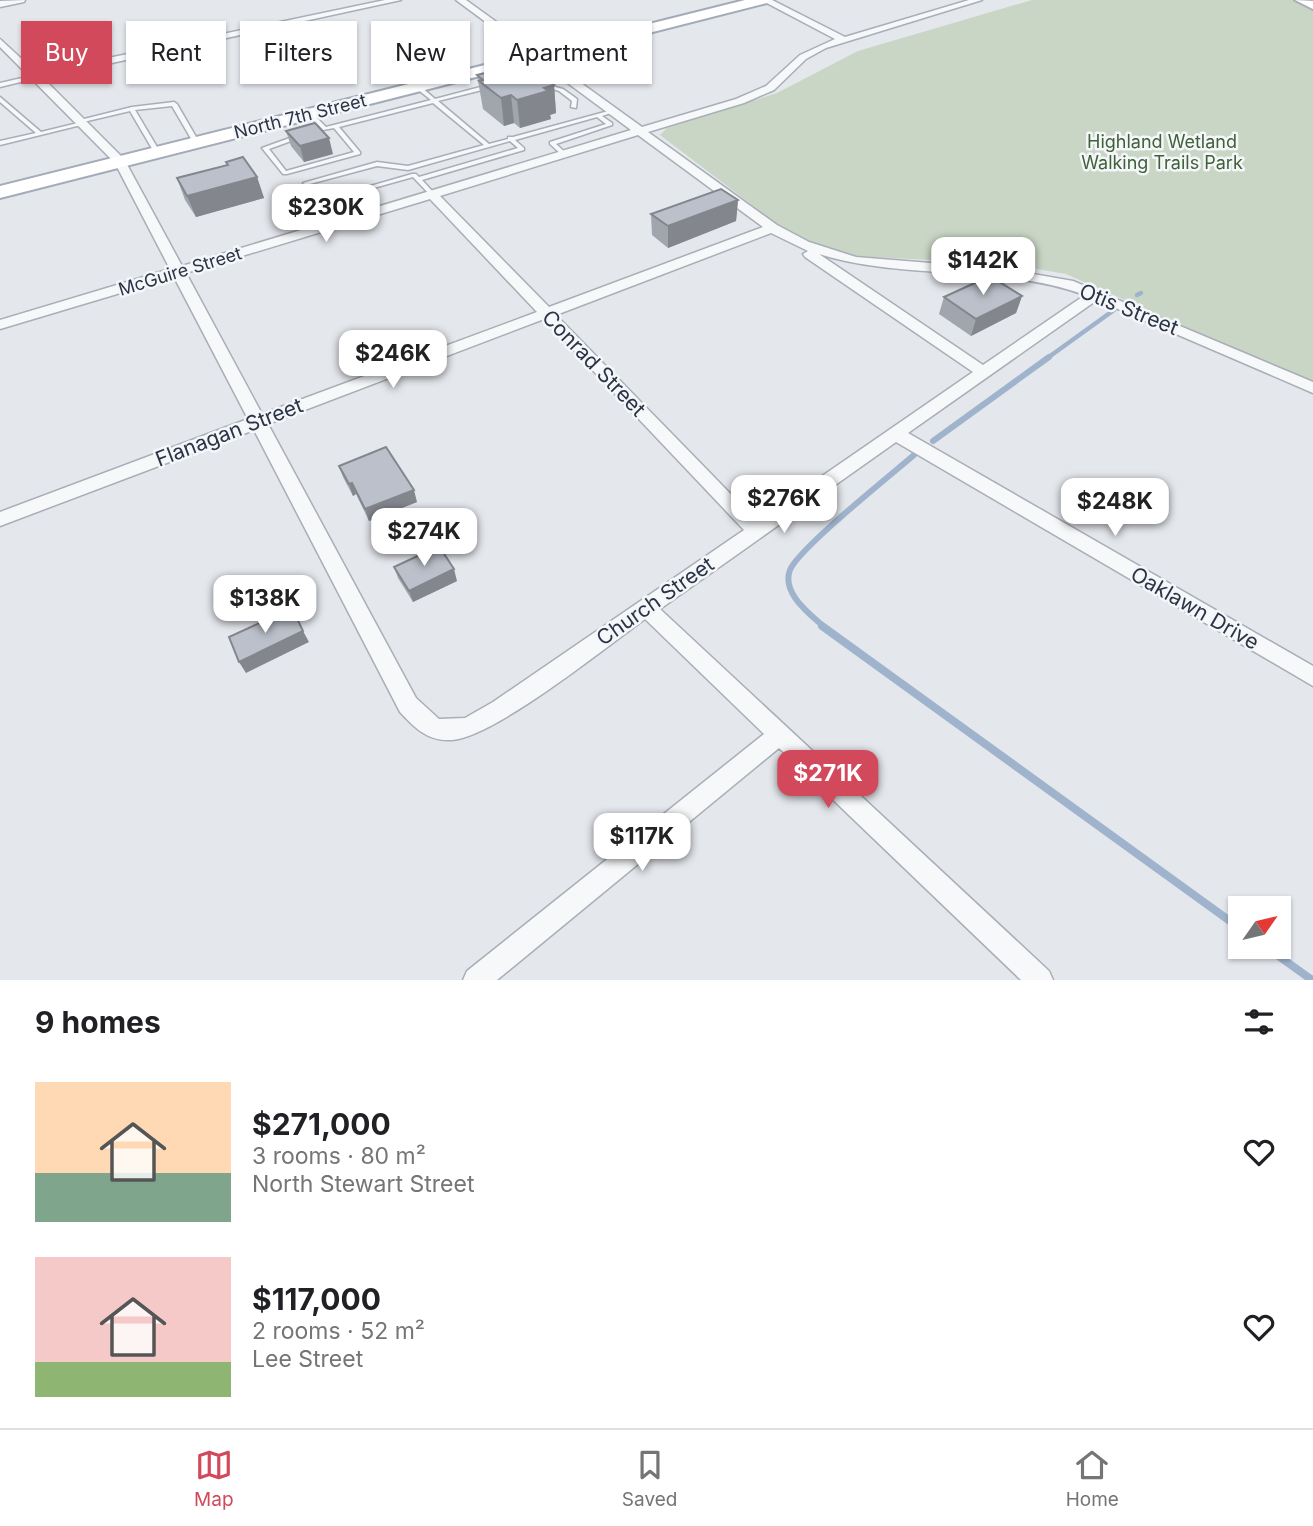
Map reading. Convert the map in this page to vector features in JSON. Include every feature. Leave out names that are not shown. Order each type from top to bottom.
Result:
[{"type":"main road","name":"North 7th Street","points":[[652,28],[764,0]]},
{"type":"main road","name":"North 7th Street","points":[[0,192],[484,70]]},
{"type":"street","points":[[0,4],[21,0]]},
{"type":"street","points":[[112,61],[397,0]]},
{"type":"street","name":"Otis Street","points":[[460,0],[490,21]]},
{"type":"street","points":[[764,0],[842,39]]},
{"type":"street","name":"McGuire Street","points":[[0,326],[763,92],[778,82],[803,57],[842,39],[978,0]]},
{"type":"street","points":[[1301,0],[1313,5]]},
{"type":"street","points":[[0,42],[21,63]]},
{"type":"street","points":[[42,84],[120,162],[258,421]]},
{"type":"street","name":"Otis Street","points":[[576,84],[773,228],[983,372]]},
{"type":"street","name":"Conrad Street","points":[[432,194],[756,531]]},
{"type":"street","name":"Otis Street","points":[[773,228],[804,245],[855,261],[1004,273],[1068,284],[1313,388]]},
{"type":"street","name":"Flanagan Street","points":[[0,519],[773,228]]},
{"type":"street","name":"Church Street","points":[[258,421],[408,705],[428,725],[450,732],[476,725],[1096,294]]},
{"type":"street","name":"Oaklawn Drive","points":[[896,434],[1313,677]]},
{"type":"street","points":[[646,608],[1040,980]]},
{"type":"street","points":[[476,980],[780,734]]},
{"type":"lane","points":[[0,85],[21,80]]},
{"type":"lane","points":[[544,84],[553,91]]},
{"type":"lane","points":[[546,84],[575,100],[574,107]]},
{"type":"lane","points":[[336,127],[358,153],[285,173],[265,148],[336,127],[496,85]]},
{"type":"lane","points":[[418,87],[488,145]]},
{"type":"lane","points":[[561,97],[588,118]]},
{"type":"lane","points":[[0,99],[40,134]]},
{"type":"lane","points":[[0,143],[132,109],[174,104],[196,142]]},
{"type":"lane","points":[[132,109],[157,152]]},
{"type":"lane","points":[[306,183],[377,164],[408,168],[614,111]]},
{"type":"lane","points":[[310,114],[325,130]]},
{"type":"lane","points":[[564,154],[552,143],[610,124],[598,116]]},
{"type":"lane","points":[[318,202],[522,149],[510,138]]},
{"type":"lane","points":[[408,168],[432,194]]},
{"type":"green space","name":"Highland Wetland Walking Trails Park","points":[[1032,0],[1293,0],[1313,8],[1313,383],[1066,274],[1009,264],[853,256],[805,241],[785,230],[660,135],[667,128],[777,93],[858,51]]},
{"type":"building","points":[[484,73],[484,84],[554,85],[544,88],[548,91],[517,100],[511,95],[501,98],[479,81],[483,80],[477,75]]},
{"type":"building","points":[[315,123],[329,138],[300,146],[286,131]]},
{"type":"building","points":[[243,157],[257,177],[187,196],[177,178],[228,165],[226,162]]},
{"type":"building","points":[[721,189],[738,200],[668,226],[651,214]]},
{"type":"building","points":[[990,276],[1022,296],[976,319],[944,297]]},
{"type":"building","points":[[386,447],[414,490],[365,509],[352,483],[349,484],[339,466]]},
{"type":"building","points":[[439,546],[454,569],[409,591],[394,567]]},
{"type":"building","points":[[292,608],[303,631],[239,662],[229,637]]},
{"type":"waterway","points":[[1137,295],[1141,293]]},
{"type":"waterway","points":[[1046,359],[1114,310]]},
{"type":"waterway","points":[[933,441],[1049,357]]},
{"type":"waterway","points":[[824,627],[793,595],[788,579],[790,570],[827,529],[914,455]]},
{"type":"waterway","points":[[822,626],[1228,920]]},
{"type":"waterway","points":[[1283,959],[1312,980]]}]
